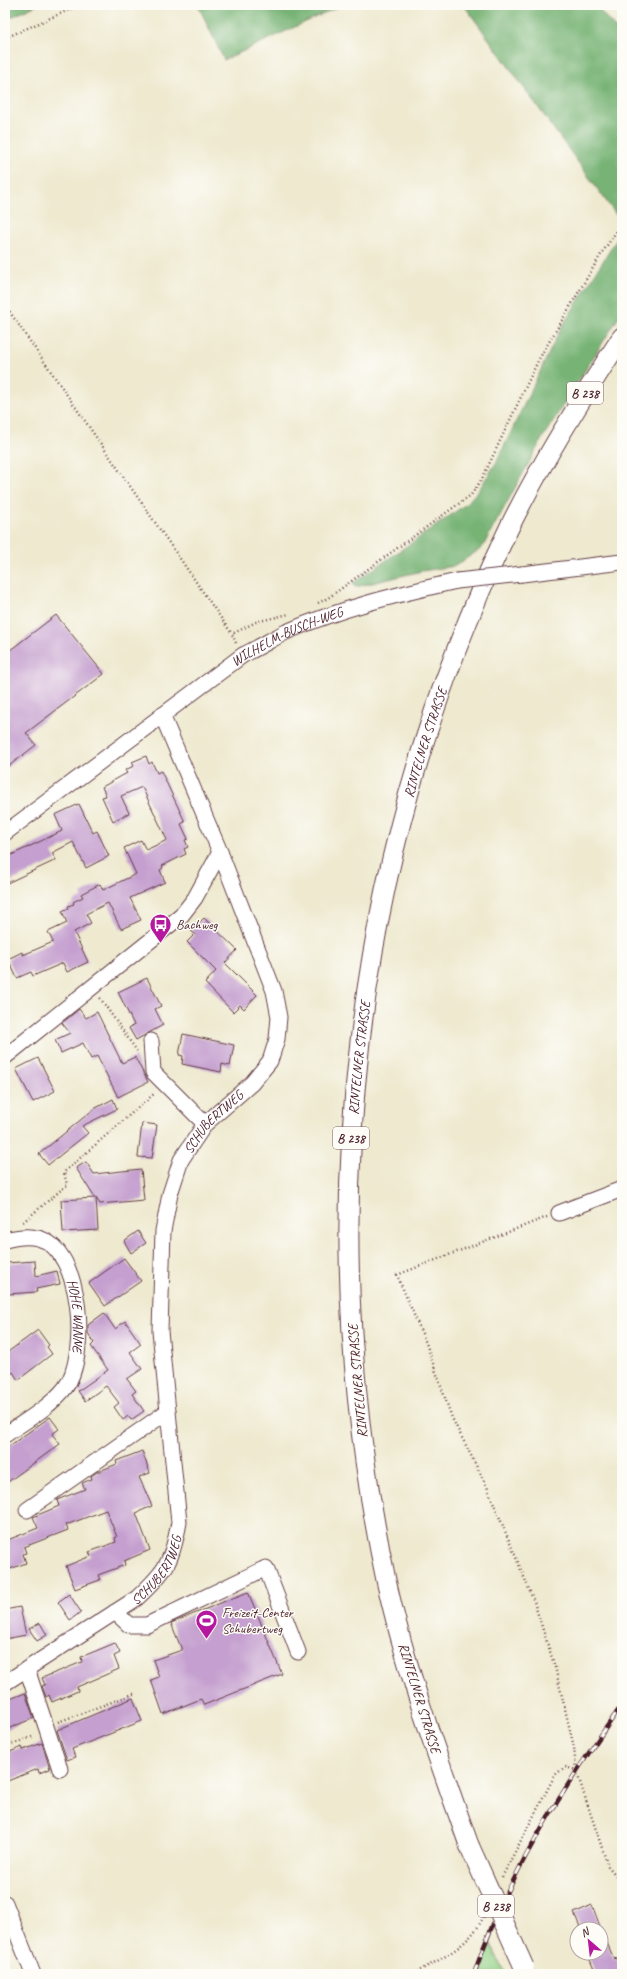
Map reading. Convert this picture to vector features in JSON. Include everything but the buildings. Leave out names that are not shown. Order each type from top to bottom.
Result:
[{"type":"main road","name":"RINTELNER STRASSE","points":[[525,1970],[469,1845],[416,1690],[387,1584],[366,1472],[359,1421],[352,1342],[348,1256],[349,1177],[360,1035],[371,958],[399,826],[422,746],[448,672],[480,592],[530,489],[585,393],[622,337]]},
{"type":"street","name":"WILHELM-BUSCH-WEG","points":[[5,833],[243,656],[286,632],[380,599],[457,581],[622,562]]},
{"type":"street","points":[[5,1057],[181,916],[196,898],[220,852],[162,715]]},
{"type":"street","name":"SCHUBERTWEG","points":[[5,1683],[137,1598],[156,1580],[171,1560],[179,1522],[160,1331],[163,1230],[170,1194],[181,1160],[205,1124],[252,1083],[270,1061],[277,1039],[279,1017],[274,991],[220,852]]},
{"type":"street","points":[[151,1041],[153,1072],[164,1085],[205,1124]]},
{"type":"street","points":[[559,1213],[622,1189]]},
{"type":"street","name":"HOHE WANNE","points":[[5,1240],[20,1236],[39,1238],[55,1248],[66,1262],[75,1294],[79,1326],[77,1358],[66,1387],[46,1406],[5,1435]]},
{"type":"street","points":[[27,1510],[168,1411]]},
{"type":"street","points":[[115,1612],[129,1625],[147,1625],[266,1568],[298,1652]]},
{"type":"street","points":[[27,1668],[60,1769]]},
{"type":"street","points":[[5,1903],[33,1974]]},
{"type":"path","points":[[5,29],[7,27],[8,5]]},
{"type":"path","points":[[5,38],[80,5]]},
{"type":"path","points":[[315,604],[328,598],[472,495],[482,479],[538,359],[600,256],[622,223]]},
{"type":"path","points":[[5,305],[232,634],[243,656]]},
{"type":"path","points":[[232,634],[256,622],[296,612]]},
{"type":"path","points":[[93,987],[129,1041],[153,1072]]},
{"type":"path","points":[[22,1223],[67,1185],[64,1172],[164,1085]]},
{"type":"path","points":[[559,1213],[397,1275],[426,1343],[452,1418],[487,1487],[533,1599],[555,1667],[574,1747],[576,1770],[608,1866],[622,1883]]},
{"type":"path","points":[[5,1747],[48,1731],[50,1725],[136,1693]]},
{"type":"path","points":[[501,1878],[555,1775],[565,1768],[576,1770]]},
{"type":"path","points":[[414,1974],[453,1953],[475,1932],[486,1912]]},
{"type":"green space","points":[[5,5],[37,5],[5,20]]},
{"type":"green space","points":[[198,5],[342,5],[224,60]]},
{"type":"green space","points":[[464,5],[595,5],[622,36],[622,210],[617,216]]},
{"type":"green space","points":[[622,231],[622,312],[543,437],[482,548],[455,566],[422,571],[355,587],[353,583],[466,504],[478,491],[496,463],[561,328]]},
{"type":"green space","points":[[490,1942],[505,1974],[481,1974]]},
{"type":"railway","points":[[474,1974],[503,1902],[538,1834],[578,1769],[622,1705]]},
{"type":"place","name":"Bachweg","points":[[160,944]]},
{"type":"place","name":"Freizeit-Center Schubertweg","points":[[207,1640]]}]
